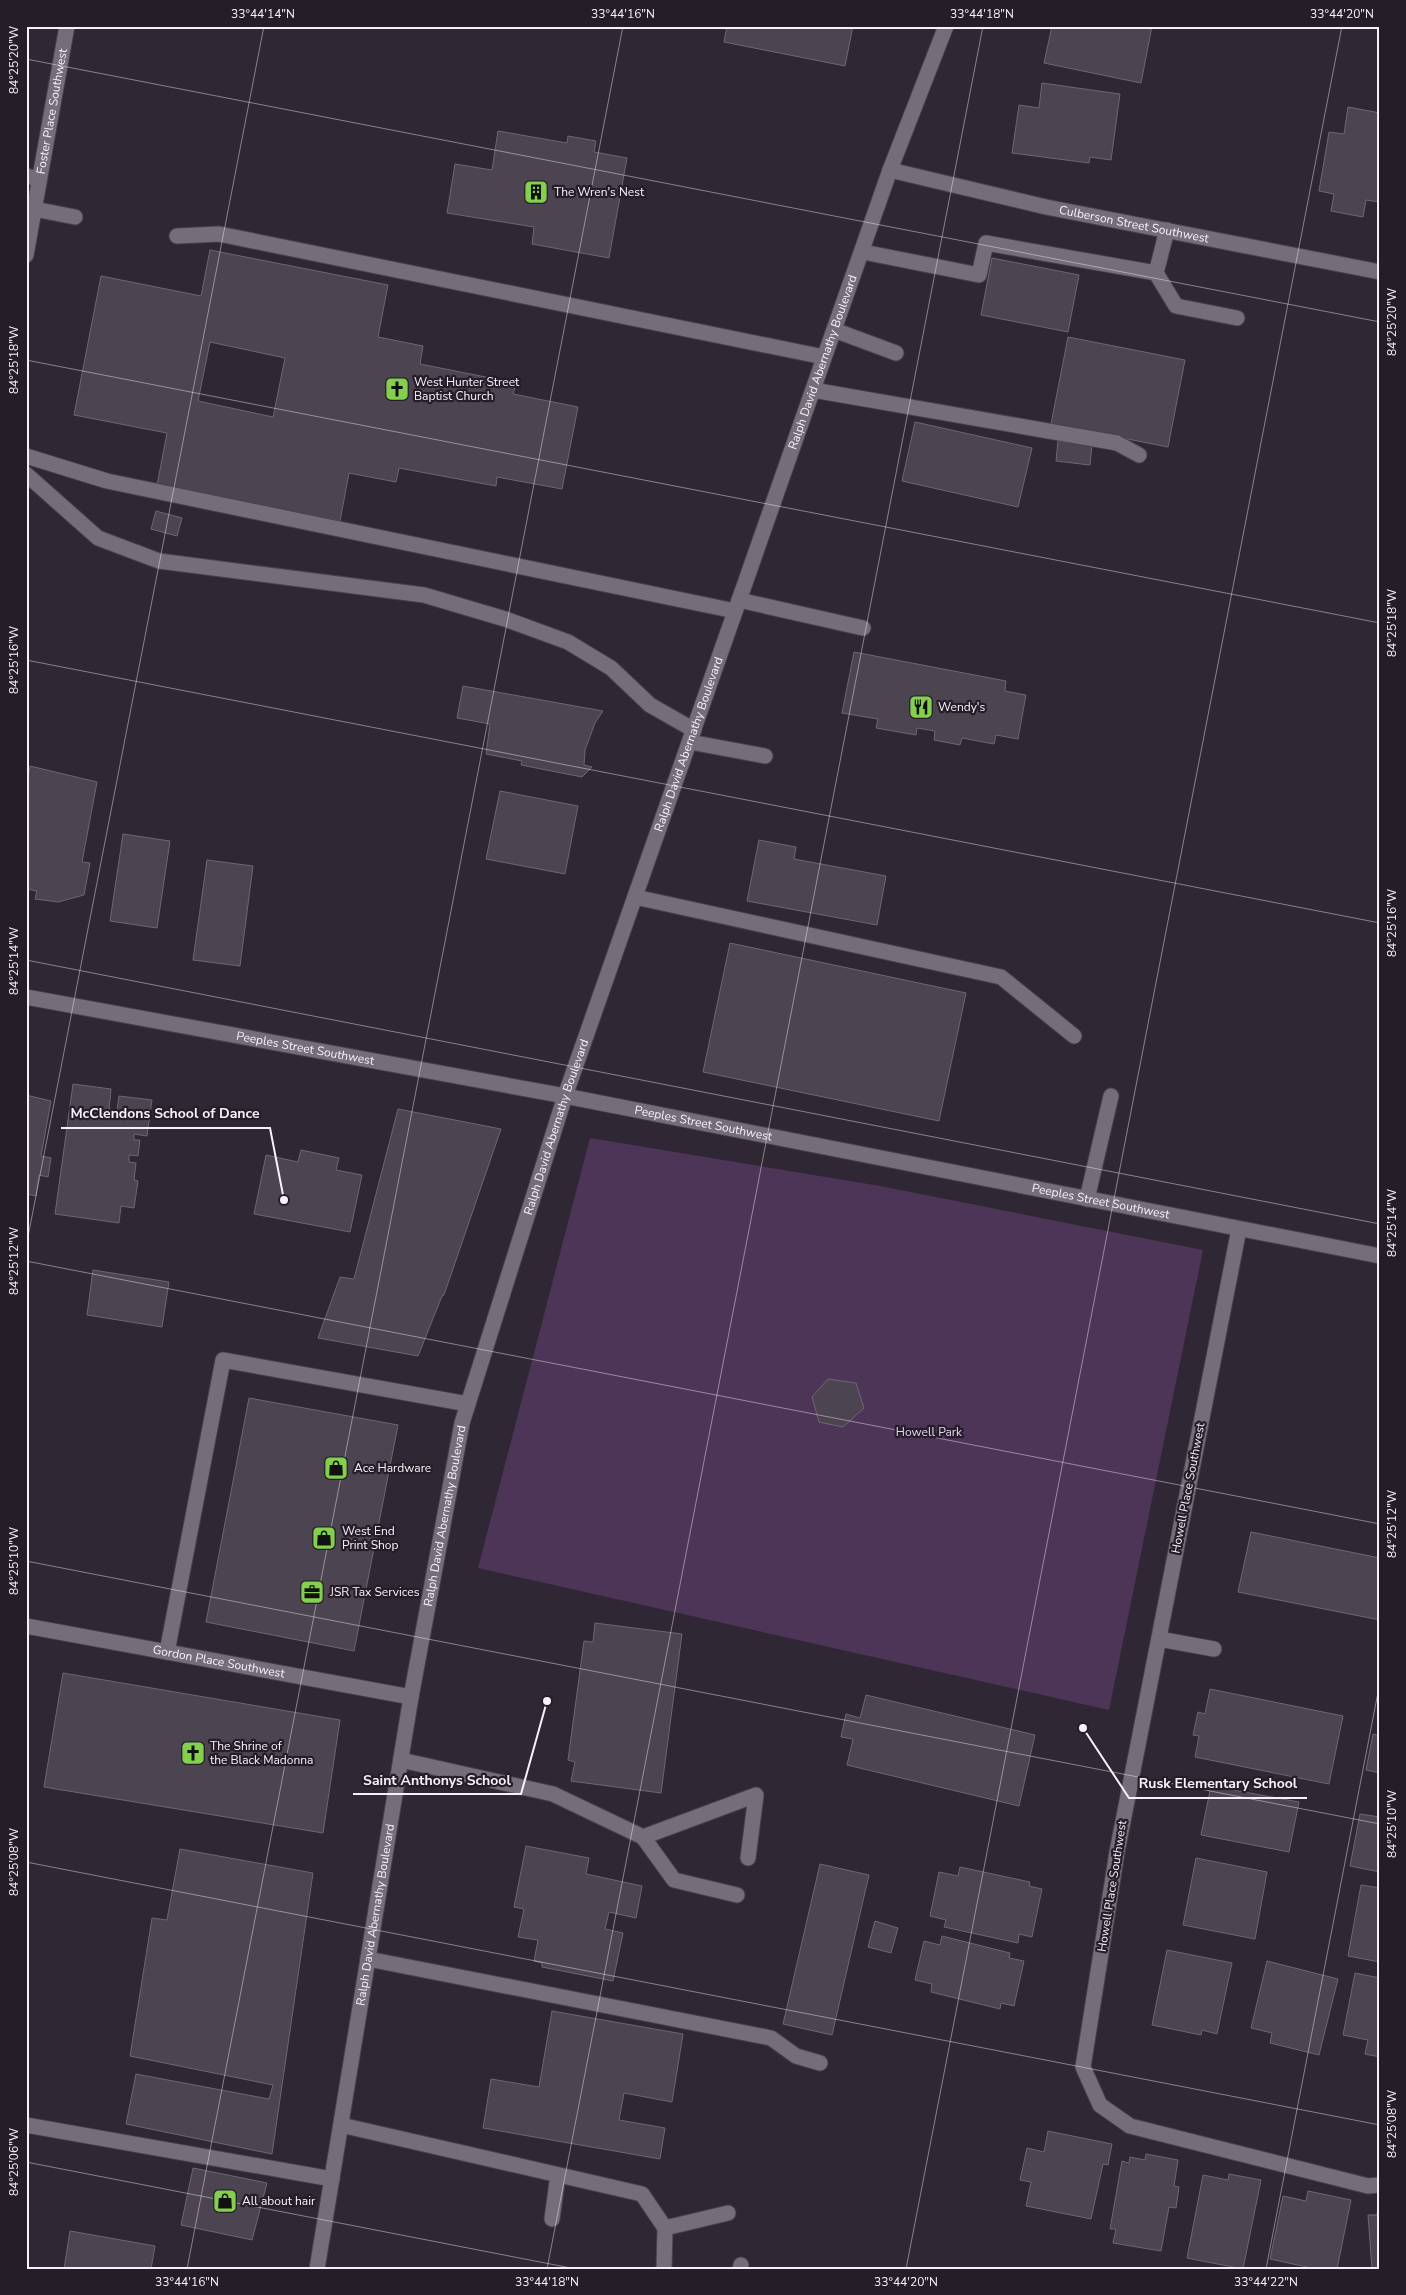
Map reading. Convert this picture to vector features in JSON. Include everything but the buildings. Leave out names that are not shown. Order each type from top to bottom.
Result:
[{"type":"street","name":"Foster Place Southwest","points":[[26,254],[34,208],[33,178],[67,26]]},
{"type":"street","name":"Ralph David Abernathy Boulevard","points":[[317,2269],[411,1697],[462,1423],[565,1096],[824,357],[863,252],[890,170],[946,26]]},
{"type":"street","name":"Culberson Street Southwest","points":[[890,170],[1046,208],[1380,272]]},
{"type":"street","points":[[34,208],[75,216]]},
{"type":"street","points":[[1167,230],[1156,273],[1176,306],[1237,318]]},
{"type":"street","points":[[177,236],[219,234],[824,357]]},
{"type":"street","points":[[863,252],[979,275],[986,243],[1156,273]]},
{"type":"street","points":[[834,330],[896,354]]},
{"type":"street","points":[[813,390],[1117,443],[1139,455]]},
{"type":"street","points":[[26,456],[107,481],[737,606],[863,628]]},
{"type":"street","points":[[26,474],[98,538],[159,561],[424,595],[506,619],[568,642],[611,668],[650,705],[692,736],[766,756]]},
{"type":"street","points":[[635,897],[1001,977],[1074,1036]]},
{"type":"street","name":"Peeples Street Southwest","points":[[26,997],[565,1096],[1380,1256]]},
{"type":"street","points":[[1087,1199],[1111,1096]]},
{"type":"street","name":"Howell Place Southwest","points":[[1239,1229],[1117,1852],[1083,2067],[1100,2105],[1130,2126],[1368,2186],[1380,2185]]},
{"type":"street","points":[[167,1652],[223,1360],[468,1404]]},
{"type":"street","name":"Gordon Place Southwest","points":[[26,1626],[411,1697]]},
{"type":"street","points":[[1159,1639],[1214,1649]]},
{"type":"street","points":[[401,1760],[553,1794],[643,1837],[674,1880],[738,1895]]},
{"type":"street","points":[[643,1837],[756,1795],[748,1858]]},
{"type":"street","points":[[368,1959],[771,2038],[796,2056],[820,2063]]},
{"type":"street","points":[[341,2125],[642,2194],[665,2228],[664,2269]]},
{"type":"street","points":[[26,2126],[332,2179]]},
{"type":"street","points":[[552,2219],[558,2175]]},
{"type":"street","points":[[665,2228],[728,2212]]},
{"type":"green space","name":"Howell Park","points":[[590,1138],[880,1186],[1203,1250],[1109,1710],[478,1568]]},
{"type":"place","name":"The Wren's Nest","points":[[536,192]]},
{"type":"place","name":"West Hunter Street Baptist Church","points":[[397,389]]},
{"type":"place","name":"Wendy's","points":[[921,707]]},
{"type":"place","name":"McClendons School of Dance","points":[[284,1200]]},
{"type":"place","name":"Ace Hardware","points":[[336,1468]]},
{"type":"place","name":"West End Print Shop","points":[[324,1538]]},
{"type":"place","name":"JSR Tax Services","points":[[312,1592]]},
{"type":"place","name":"Saint Anthonys School","points":[[547,1701]]},
{"type":"place","name":"Rusk Elementary School","points":[[1083,1728]]},
{"type":"place","name":"The Shrine of the Black Madonna","points":[[193,1753]]},
{"type":"place","name":"All about hair","points":[[225,2201]]}]
